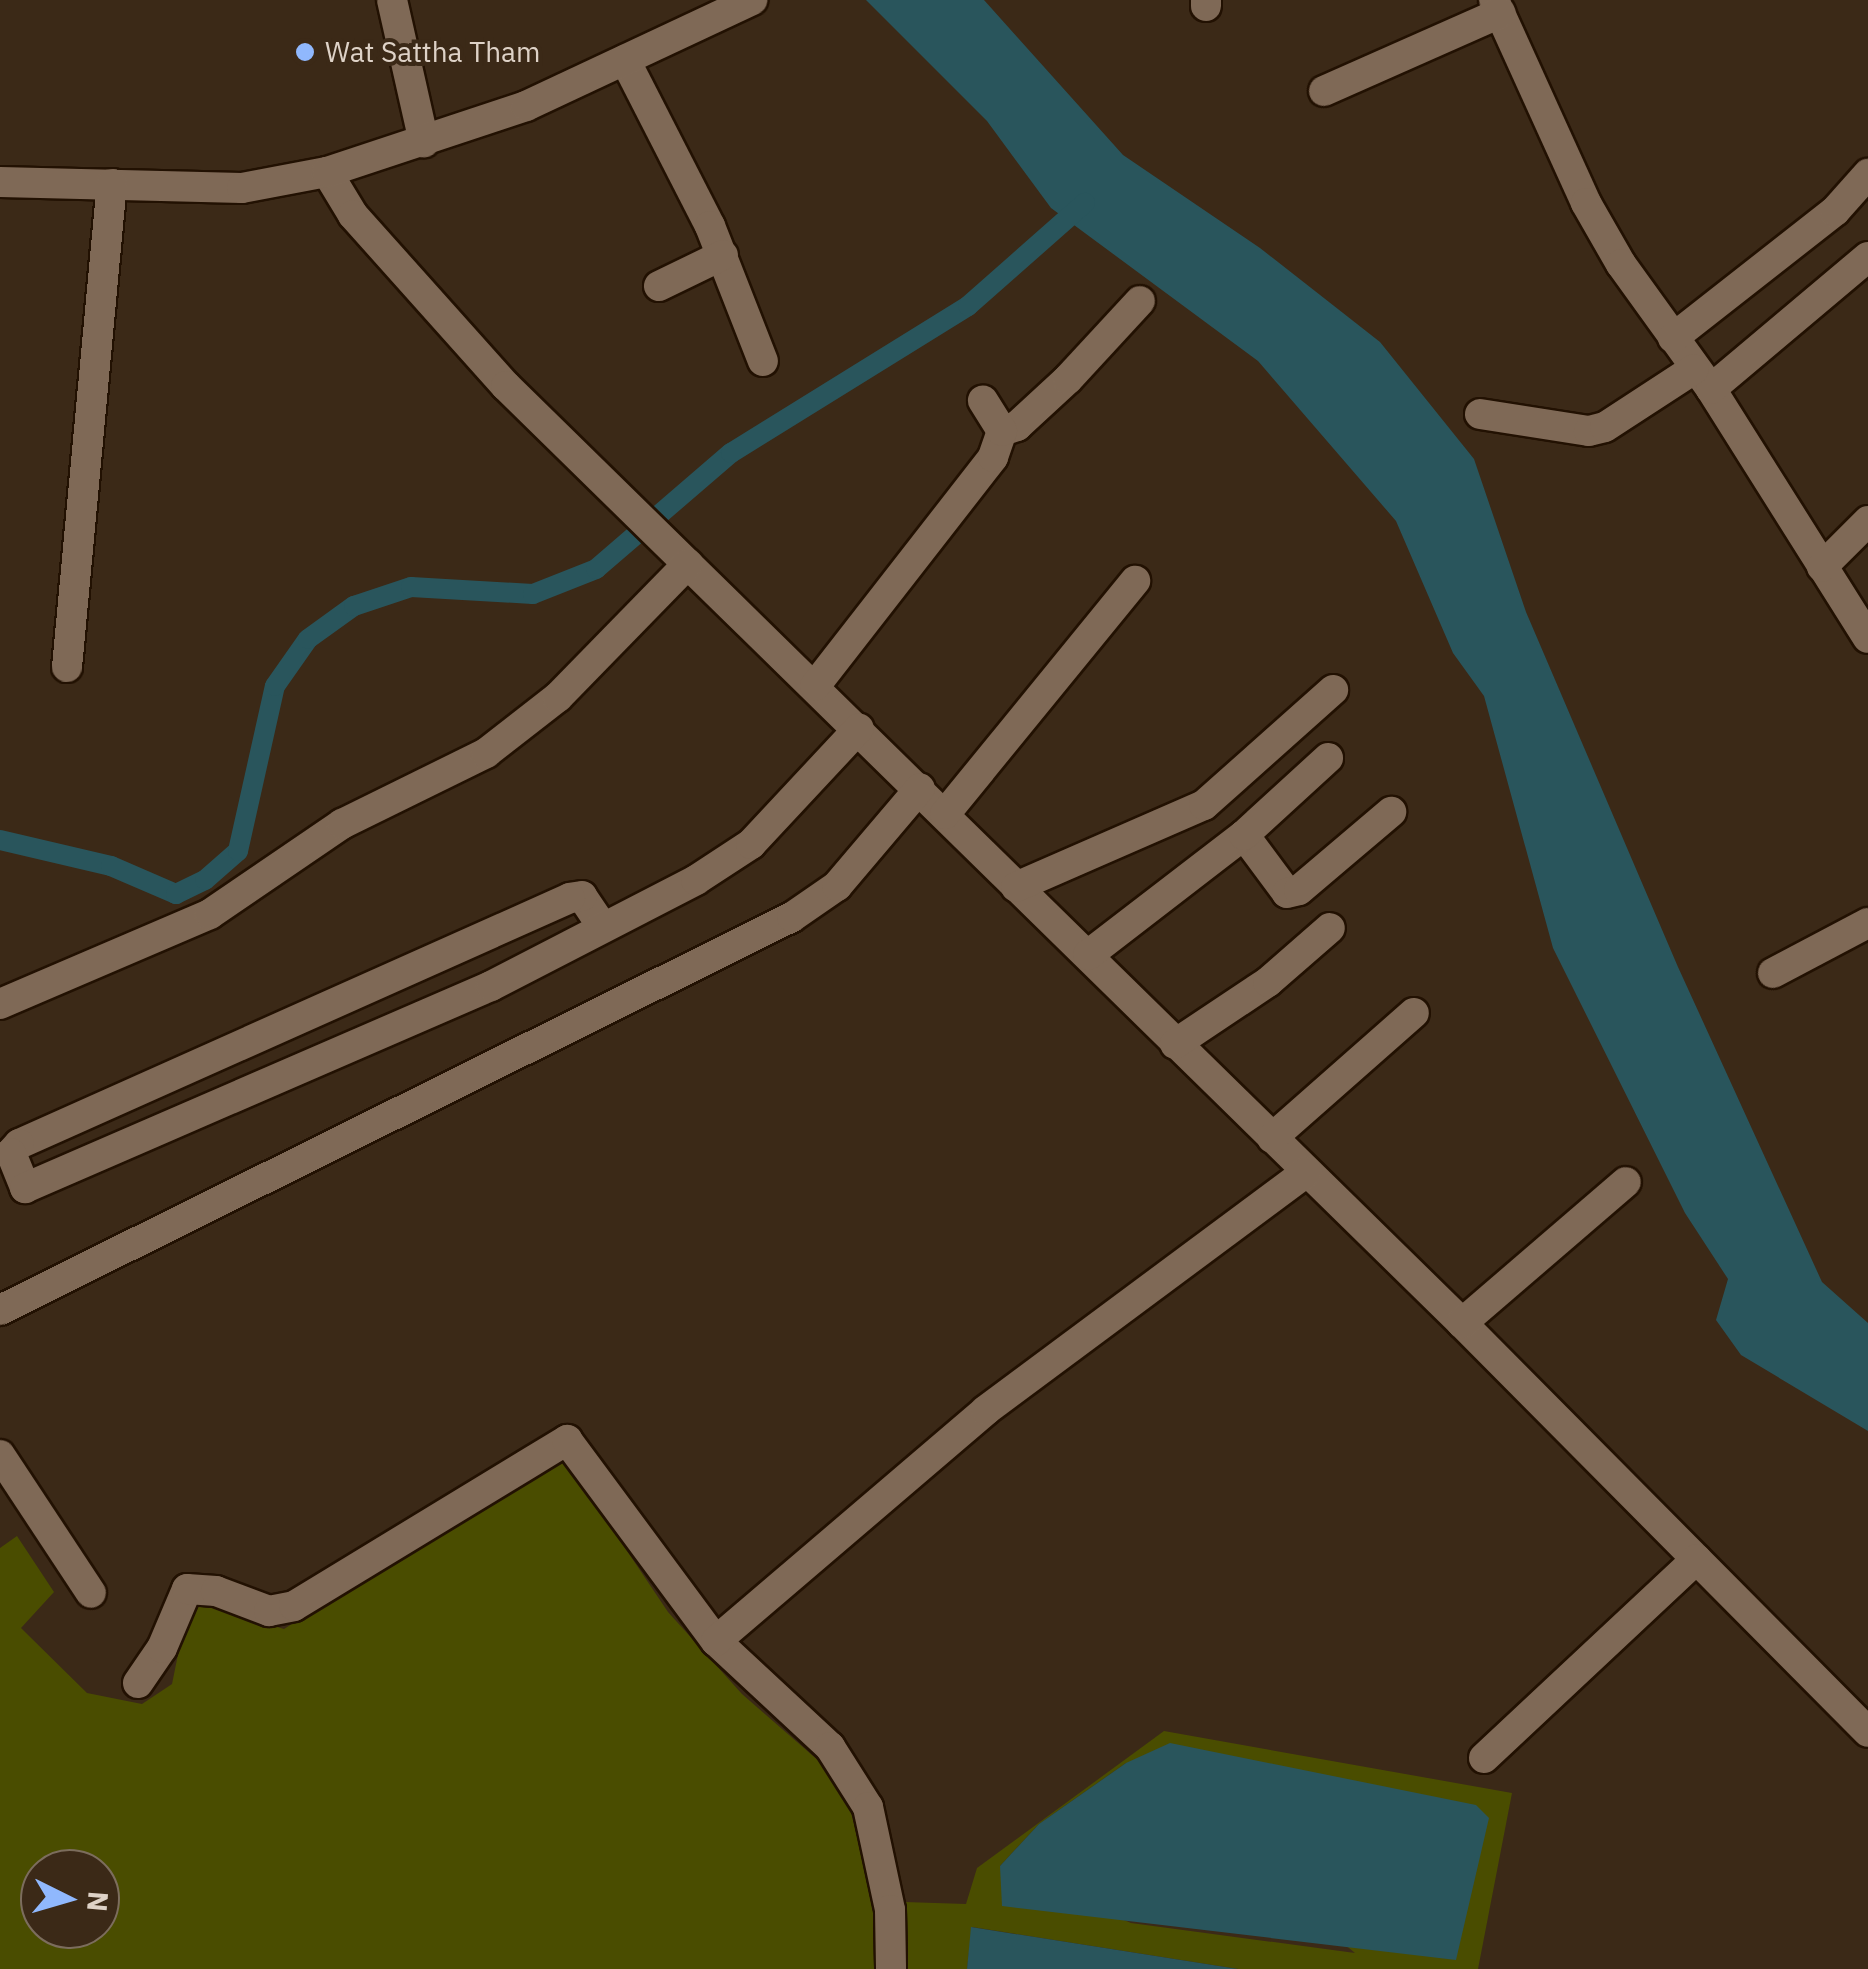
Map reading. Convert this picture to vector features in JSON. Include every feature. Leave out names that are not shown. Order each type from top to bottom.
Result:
[{"type":"street","points":[[392,0],[424,142]]},
{"type":"street","points":[[0,182],[242,188],[327,172],[526,106],[752,0]]},
{"type":"street","points":[[1324,91],[1497,6],[1586,203],[1868,638]]},
{"type":"street","points":[[624,60],[723,255],[763,361]]},
{"type":"street","points":[[327,172],[378,243],[620,500],[860,728],[1016,887],[1462,1323],[1868,1732]]},
{"type":"street","points":[[1673,338],[1835,211],[1868,174]]},
{"type":"street","points":[[67,667],[112,184]]},
{"type":"street","points":[[659,286],[723,255]]},
{"type":"street","points":[[1480,414],[1588,431],[1605,427],[1702,379],[1868,257]]},
{"type":"street","points":[[1002,431],[1017,426],[1068,379],[1140,301]]},
{"type":"street","points":[[982,401],[1002,431]]},
{"type":"street","points":[[815,686],[993,457],[1002,431]]},
{"type":"street","points":[[1822,567],[1868,521]]},
{"type":"street","points":[[0,1004],[210,914],[342,824],[486,752],[558,697],[686,562]]},
{"type":"street","points":[[945,814],[1135,581]]},
{"type":"street","points":[[1016,887],[1204,806],[1333,690]]},
{"type":"street","points":[[602,926],[582,896],[570,898],[19,1144],[11,1153],[25,1188],[492,986],[696,880],[751,844],[860,728]]},
{"type":"street","points":[[1088,954],[1244,835],[1328,758]]},
{"type":"street","points":[[0,1310],[792,917],[837,886],[920,788]]},
{"type":"street","points":[[1244,835],[1287,893],[1299,890],[1390,812]]},
{"type":"street","points":[[1773,973],[1868,923]]},
{"type":"street","points":[[1175,1044],[1268,982],[1330,928]]},
{"type":"street","points":[[1272,1138],[1414,1013]]},
{"type":"street","points":[[716,1641],[986,1410],[1306,1172]]},
{"type":"street","points":[[1462,1323],[1626,1182]]},
{"type":"street","points":[[138,1683],[162,1648],[187,1588],[216,1591],[269,1611],[294,1606],[567,1440],[716,1641],[830,1747],[868,1807],[890,1910],[891,1969]]},
{"type":"street","points":[[0,1456],[91,1594]]},
{"type":"street","points":[[1484,1758],[1697,1559]]},
{"type":"shaded area","points":[[560,1451],[668,1612],[742,1694],[843,1782],[874,1901],[966,1904],[977,1868],[1164,1731],[1512,1793],[1478,1969],[1238,1969],[972,1927],[967,1969],[0,1969],[0,1548],[17,1536],[54,1592],[21,1628],[87,1693],[142,1704],[172,1684],[189,1600],[284,1629]],"holes":[[[1126,1763],[1355,1953],[1131,1923],[1000,1866],[1039,1824]]]},
{"type":"water","points":[[866,0],[984,0],[1123,155],[1260,248],[1380,342],[1474,459],[1526,612],[1678,967],[1822,1282],[1868,1323],[1868,1431],[1741,1355],[1716,1320],[1728,1279],[1685,1213],[1553,948],[1484,696],[1453,653],[1396,521],[1258,361],[1051,208],[987,121]]},
{"type":"water","points":[[1170,1743],[1476,1805],[1489,1818],[1456,1960],[1002,1906],[1000,1866],[1039,1824],[1126,1763]]},
{"type":"water","points":[[971,1927],[1238,1969],[967,1969]]},
{"type":"waterway","points":[[0,840],[111,866],[176,894],[205,880],[238,851],[275,686],[308,639],[354,606],[411,587],[533,594],[596,569],[731,453],[968,306],[1085,203]]},
{"type":"place","name":"Wat Sattha Tham","points":[[305,52]]}]
